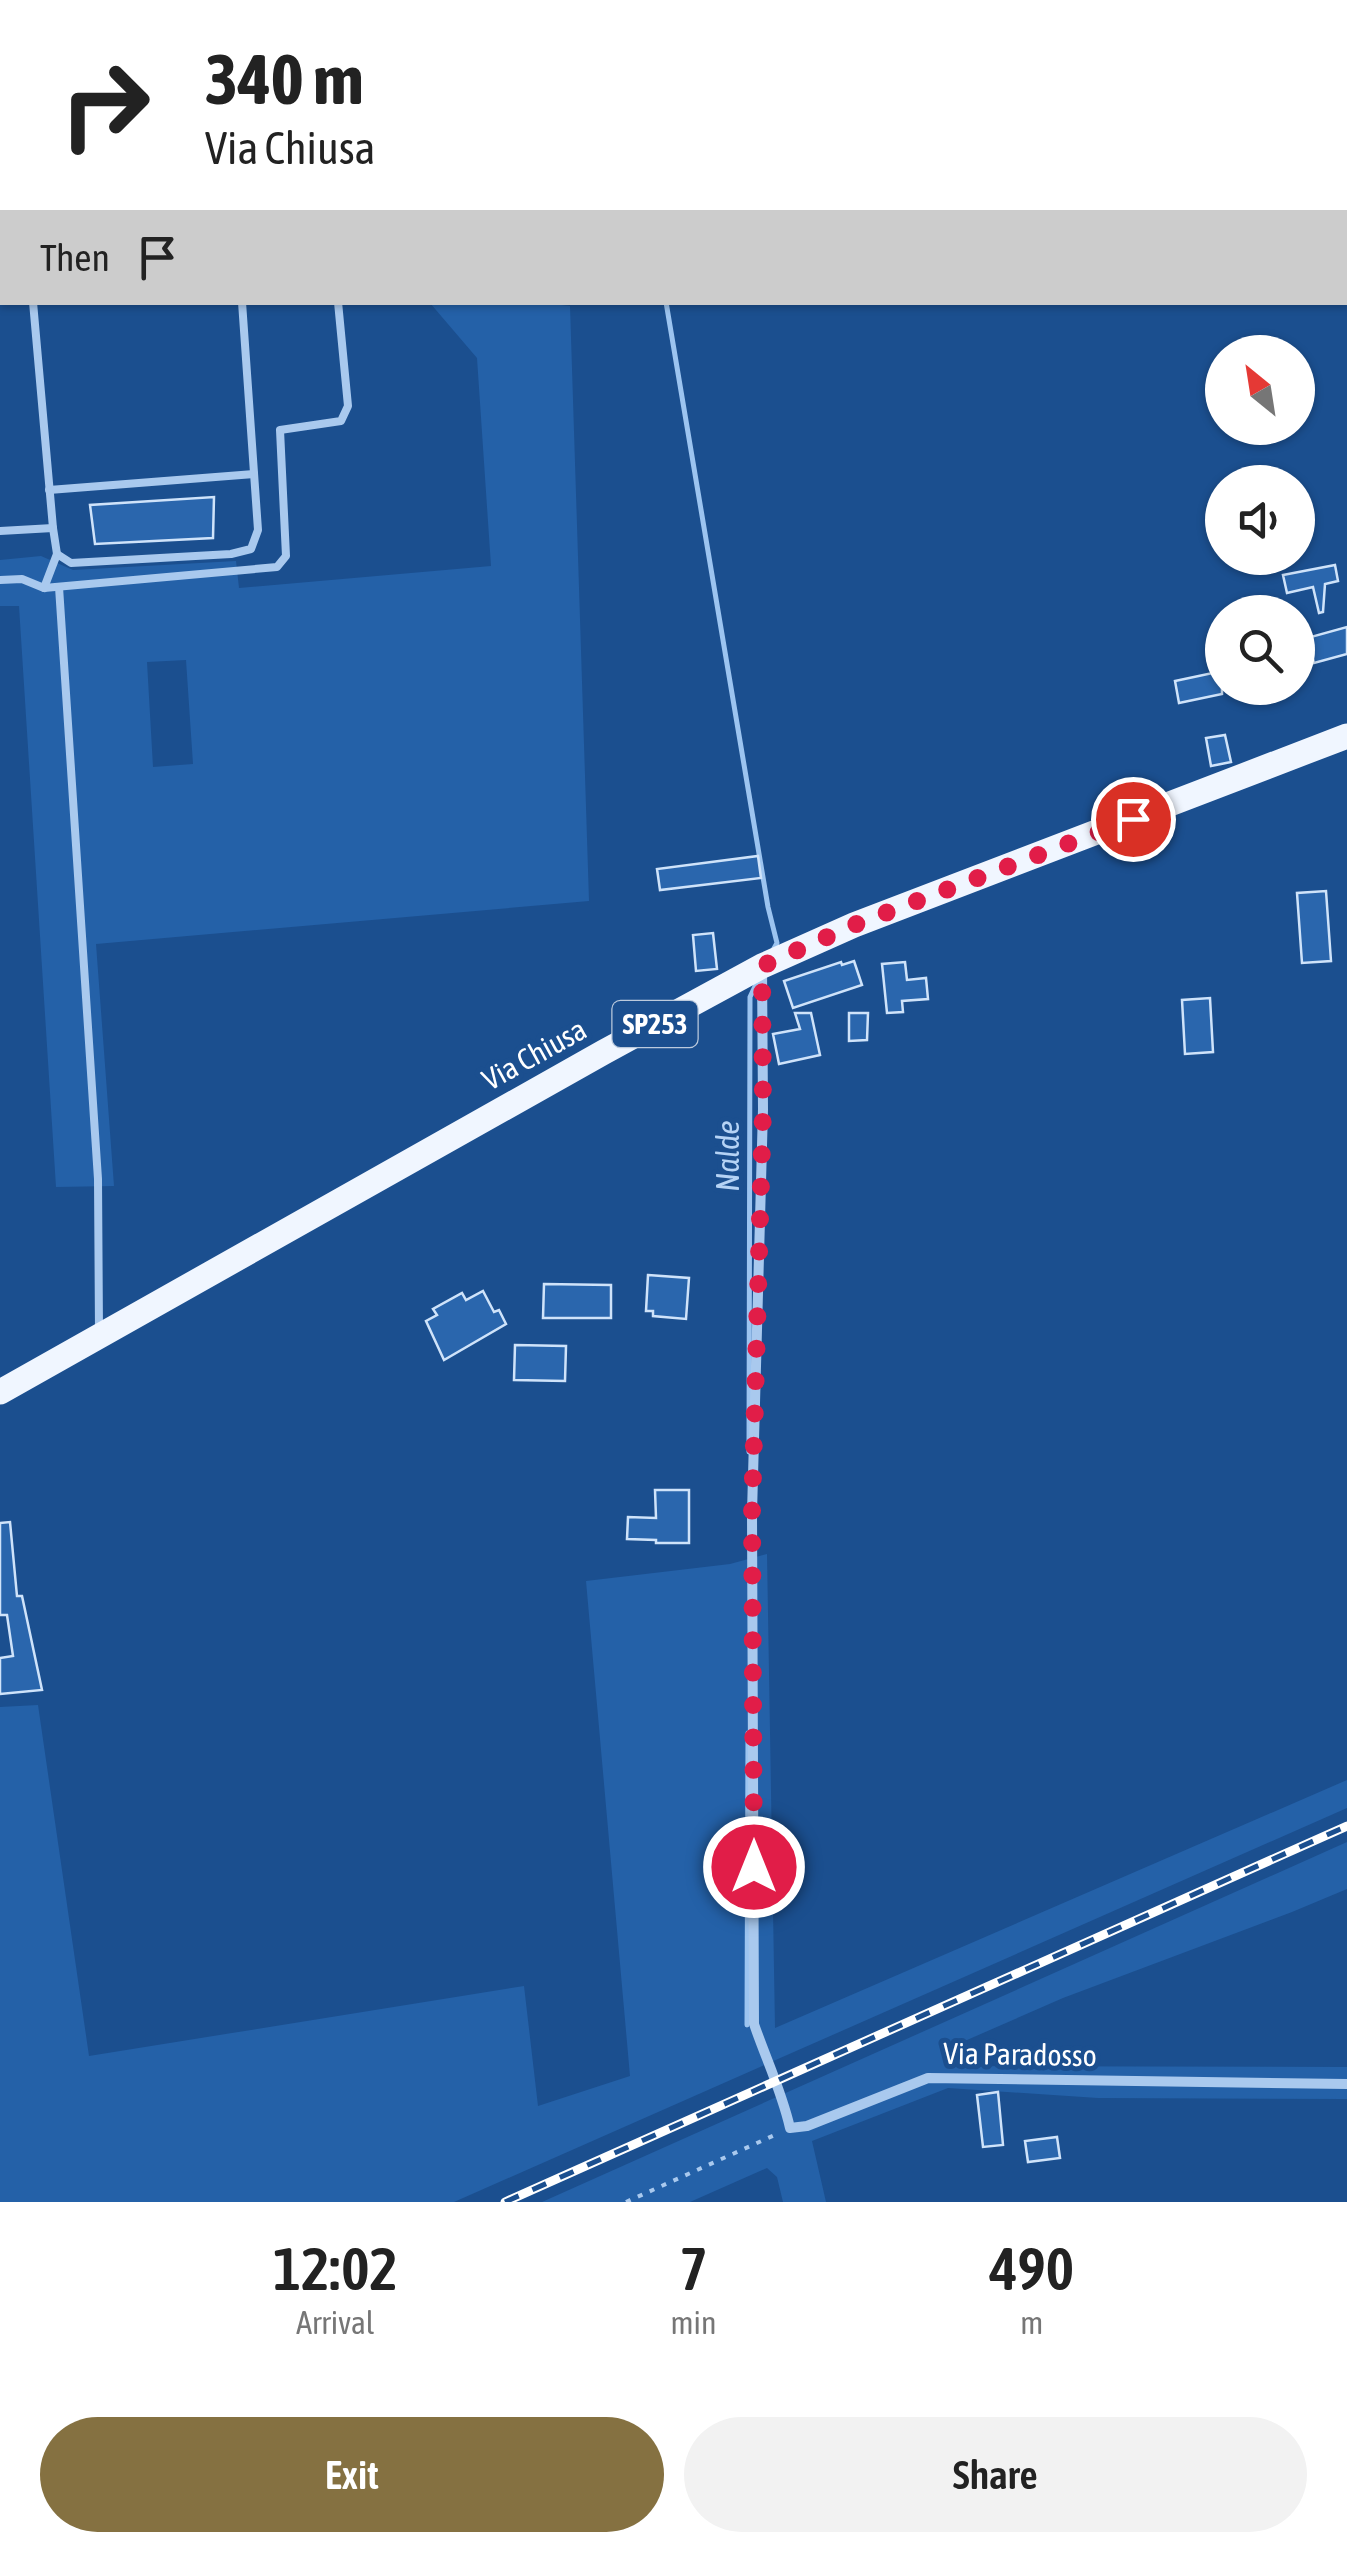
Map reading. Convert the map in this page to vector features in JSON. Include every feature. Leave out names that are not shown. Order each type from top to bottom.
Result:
[{"type":"main road","name":"Via Chiusa","points":[[0,1392],[762,966],[854,925],[1347,736]]},
{"type":"street","points":[[762,966],[763,1110],[752,1512],[754,2024],[783,2098],[790,2128]]},
{"type":"street","name":"Via Paradosso","points":[[790,2128],[807,2126],[928,2078],[1347,2084]]},
{"type":"lane","points":[[33,305],[57,554],[44,588]]},
{"type":"lane","points":[[57,554],[71,563],[231,554],[251,549],[258,530],[242,305]]},
{"type":"lane","points":[[0,580],[22,579],[44,588],[277,568],[286,556],[280,430],[341,421],[348,406],[338,305]]},
{"type":"lane","points":[[49,490],[254,474]]},
{"type":"lane","points":[[0,531],[53,528]]},
{"type":"lane","points":[[60,587],[98,1179],[100,1336]]},
{"type":"path","points":[[626,2202],[790,2128]]},
{"type":"shaded area","points":[[432,305],[570,306],[589,901],[96,944],[114,1186],[56,1187],[19,606],[0,606],[0,560],[41,556],[73,570],[236,561],[239,588],[491,566],[477,358]],"holes":[[[186,660],[193,764],[153,767],[147,662]]]},
{"type":"shaded area","points":[[767,1554],[775,2028],[1347,1780],[1347,1808],[454,2202],[0,2202],[0,1707],[38,1705],[89,2056],[524,1986],[538,2106],[630,2076],[586,1581],[730,1564]]},
{"type":"shaded area","points":[[1347,1842],[1347,1889],[1063,1998],[951,2047],[959,2066],[1347,2067],[1347,2099],[1098,2098],[948,2088],[812,2141],[826,2202],[783,2202],[777,2177],[767,2168],[690,2202],[542,2202]]},
{"type":"building","points":[[214,497],[213,538],[95,544],[90,505]]},
{"type":"building","points":[[1335,565],[1338,581],[1325,584],[1323,612],[1319,613],[1313,587],[1287,593],[1283,575],[1315,575],[1315,569]]},
{"type":"building","points":[[1347,627],[1347,654],[1315,663],[1315,636]]},
{"type":"building","points":[[1205,675],[1205,698],[1179,703],[1175,681]]},
{"type":"building","points":[[1225,735],[1231,762],[1211,766],[1206,738]]},
{"type":"building","points":[[758,856],[761,878],[660,890],[657,869]]},
{"type":"building","points":[[1326,891],[1331,961],[1302,963],[1297,893]]},
{"type":"building","points":[[713,933],[717,969],[696,971],[693,935]]},
{"type":"building","points":[[854,961],[862,985],[793,1008],[784,981]]},
{"type":"building","points":[[905,962],[907,980],[926,978],[928,999],[902,1001],[903,1012],[887,1013],[882,964]]},
{"type":"building","points":[[1210,998],[1213,1052],[1185,1054],[1182,1000]]},
{"type":"building","points":[[795,1013],[811,1013],[820,1055],[779,1064],[773,1034],[800,1029]]},
{"type":"building","points":[[849,1013],[868,1013],[867,1040],[849,1041]]},
{"type":"building","points":[[648,1275],[689,1278],[686,1319],[653,1316],[653,1311],[646,1311]]},
{"type":"building","points":[[544,1284],[611,1285],[611,1318],[543,1318]]},
{"type":"building","points":[[483,1291],[506,1324],[444,1360],[426,1321],[437,1315],[433,1309],[462,1293],[466,1300]]},
{"type":"building","points":[[515,1345],[566,1346],[565,1381],[514,1380]]},
{"type":"building","points":[[655,1490],[689,1490],[689,1543],[627,1539],[628,1517],[656,1518]]},
{"type":"building","points":[[10,1522],[17,1596],[22,1596],[42,1690],[0,1694],[0,1658],[13,1656],[7,1615],[0,1615],[0,1523]]},
{"type":"building","points":[[998,2092],[1003,2145],[983,2147],[977,2095]]},
{"type":"building","points":[[1057,2137],[1060,2158],[1028,2162],[1025,2141]]},
{"type":"waterway","name":"Nalde","points":[[667,305],[777,943],[772,952]]},
{"type":"waterway","name":"Nalde","points":[[749,1452],[750,997],[758,980]]},
{"type":"waterway","name":"Nalde","points":[[747,2025],[748,1733]]},
{"type":"railway","points":[[505,2202],[1347,1826]]},
{"type":"route","points":[[754,1867],[752,1512],[763,1110],[762,966],[854,925],[1133,819]]}]
